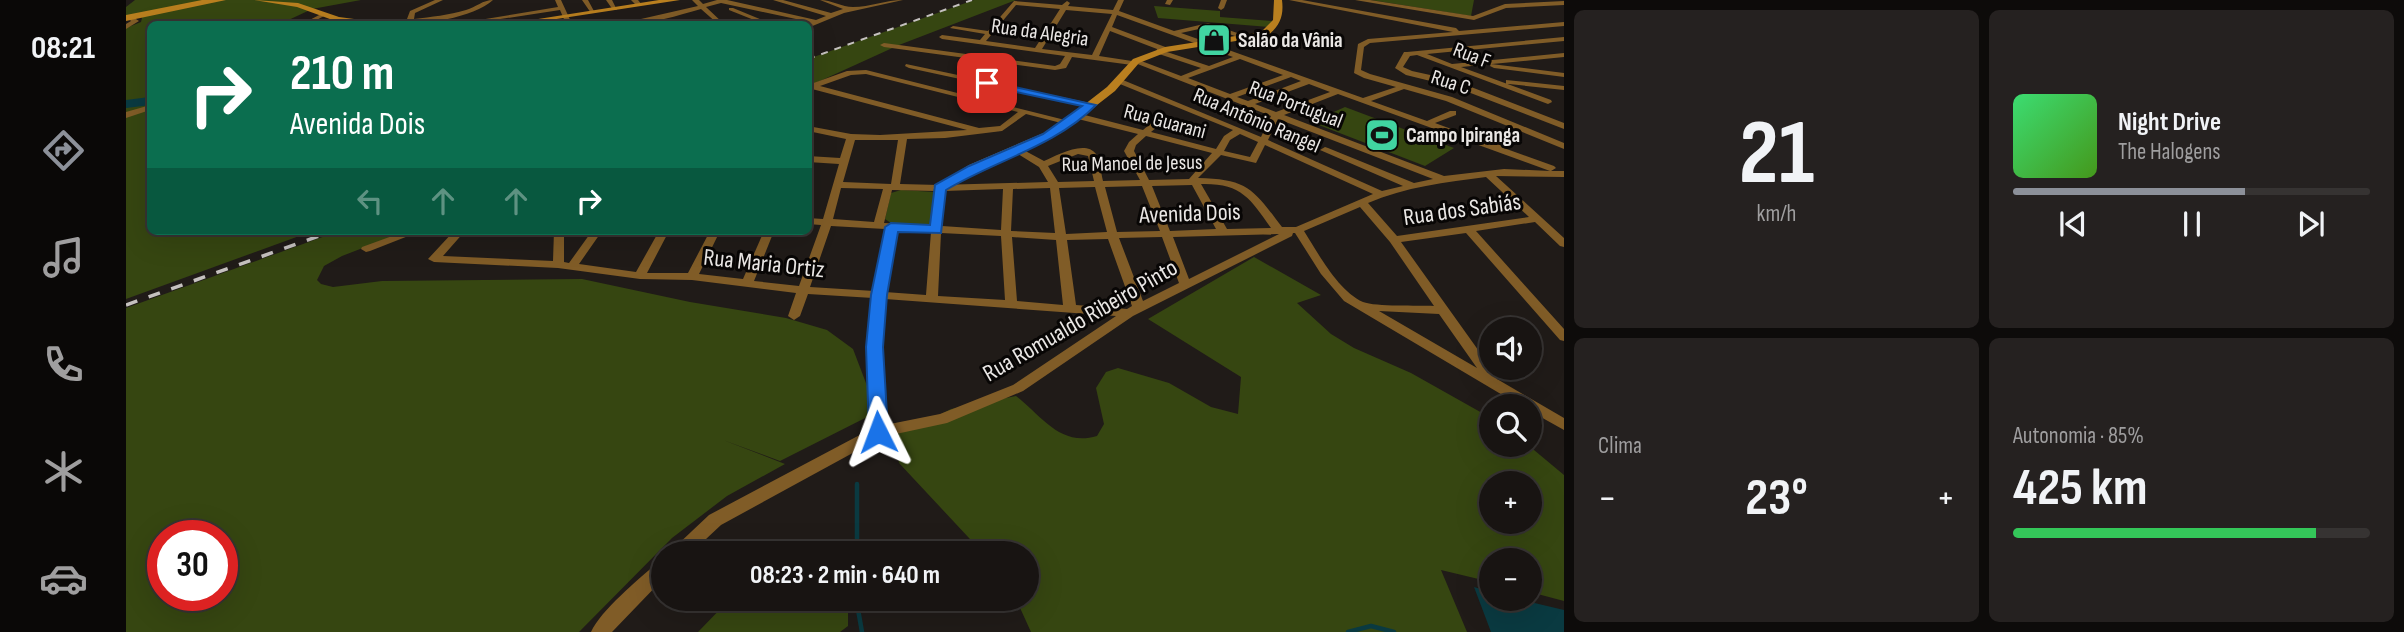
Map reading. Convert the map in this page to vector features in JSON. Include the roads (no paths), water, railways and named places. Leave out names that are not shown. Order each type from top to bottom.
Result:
[{"type":"street","points":[[128,17],[188,4],[222,0]]},
{"type":"street","points":[[258,0],[298,5],[323,15],[366,21]]},
{"type":"street","points":[[410,20],[412,12],[440,0]]},
{"type":"street","points":[[404,21],[480,8],[490,0]]},
{"type":"street","points":[[585,0],[593,12]]},
{"type":"street","points":[[609,0],[615,9]]},
{"type":"street","points":[[490,21],[593,12],[636,3],[676,0]]},
{"type":"street","points":[[695,0],[717,21]]},
{"type":"street","points":[[776,0],[831,15]]},
{"type":"street","points":[[823,0],[849,10]]},
{"type":"street","points":[[1095,57],[1121,0]]},
{"type":"street","points":[[1221,8],[1224,0]]},
{"type":"street","points":[[932,298],[939,188],[974,168],[1047,136],[1111,89],[1134,62],[1162,51],[1264,34],[1274,27],[1281,11],[1279,0]]},
{"type":"street","points":[[1292,0],[1465,32],[1500,45]]},
{"type":"street","points":[[1358,0],[1454,16],[1480,17],[1493,9],[1513,5],[1564,3]]},
{"type":"street","points":[[1504,0],[1513,5]]},
{"type":"street","points":[[812,24],[831,15],[895,1]]},
{"type":"street","points":[[719,2],[762,21]]},
{"type":"street","points":[[636,21],[719,2],[817,22]]},
{"type":"street","points":[[1038,49],[1067,3]]},
{"type":"street","points":[[982,42],[1012,4],[1067,3],[1115,12],[1564,173]]},
{"type":"street","points":[[456,13],[471,16],[563,14]]},
{"type":"street","points":[[526,21],[563,14]]},
{"type":"street","points":[[311,21],[323,15]]},
{"type":"street","points":[[126,27],[136,21],[128,17]]},
{"type":"street","points":[[1384,40],[1564,24]]},
{"type":"street","points":[[1173,33],[1208,25],[1247,38]]},
{"type":"street","points":[[1550,25],[1564,31]]},
{"type":"street","points":[[953,28],[990,33]]},
{"type":"street","points":[[1109,28],[1208,68]]},
{"type":"street","name":"Rua da Alegria","points":[[942,37],[1134,62]]},
{"type":"street","points":[[1564,39],[1416,52],[1407,54],[1401,62],[1564,126]]},
{"type":"street","name":"Rua C","points":[[1384,40],[1368,41],[1361,46],[1357,71],[1469,106],[1564,146]]},
{"type":"street","name":"Rua F","points":[[1384,40],[1548,102]]},
{"type":"street","points":[[1552,40],[1564,45]]},
{"type":"street","points":[[884,46],[1055,68],[1063,66],[1070,54]]},
{"type":"street","points":[[1451,65],[1564,54]]},
{"type":"street","points":[[1182,78],[1239,57]]},
{"type":"street","points":[[1530,58],[1564,62]]},
{"type":"street","name":"Rua Portugual","points":[[1134,62],[1443,179]]},
{"type":"street","points":[[1470,64],[1564,75]]},
{"type":"street","points":[[909,65],[1090,105]]},
{"type":"street","points":[[812,87],[850,73],[866,72],[1024,111],[1073,119]]},
{"type":"street","points":[[1230,97],[1290,75]]},
{"type":"street","name":"Rua Antônio Rangel","points":[[1118,80],[1265,141],[1381,194]]},
{"type":"street","points":[[1491,80],[1564,88]]},
{"type":"street","points":[[1248,104],[1309,81]]},
{"type":"street","points":[[1535,85],[1564,126]]},
{"type":"street","points":[[1366,100],[1405,86]]},
{"type":"street","points":[[812,87],[984,131]]},
{"type":"street","points":[[1244,159],[1255,160],[1265,141],[1268,127],[1276,115],[1339,91]]},
{"type":"street","points":[[1469,106],[1497,100]]},
{"type":"street","points":[[126,115],[147,109]]},
{"type":"street","points":[[812,130],[851,137],[903,138],[984,131],[1005,126],[1024,111]]},
{"type":"street","points":[[1428,123],[1453,113]]},
{"type":"street","name":"Rua Guarani","points":[[1073,119],[1143,133],[1244,159]]},
{"type":"street","points":[[1160,120],[1143,133],[1129,151],[1146,181],[1164,235],[1186,285]]},
{"type":"street","points":[[1223,232],[1193,180],[1199,169],[1218,153],[1227,138],[1239,130]]},
{"type":"street","points":[[794,316],[827,222],[851,137]]},
{"type":"street","points":[[878,432],[875,347],[879,295],[891,187],[903,138]]},
{"type":"street","points":[[1492,147],[1514,139]]},
{"type":"street","points":[[1018,150],[1043,165],[1054,184],[1070,309]]},
{"type":"street","points":[[1043,165],[1077,151],[1086,150],[1092,155],[1134,311]]},
{"type":"street","points":[[1325,150],[1412,186]]},
{"type":"street","points":[[812,159],[843,161]]},
{"type":"street","name":"Avenida Dois","points":[[812,221],[1061,237],[1298,230],[1381,194],[1443,179],[1525,171],[1564,173]]},
{"type":"street","points":[[1487,173],[1564,244]]},
{"type":"street","name":"Rua Manoel de Jesus","points":[[837,185],[939,188],[1193,180],[1241,186],[1279,231]]},
{"type":"street","points":[[1008,185],[1006,234],[1011,305]]},
{"type":"street","points":[[1362,202],[1394,240],[1494,381]]},
{"type":"street","name":"Rua dos Sabiás","points":[[1394,240],[1537,219]]},
{"type":"street","points":[[1468,229],[1564,337]]},
{"type":"street","points":[[1298,230],[1337,289],[1564,425]]},
{"type":"street","name":"Rua Romualdo Ribeiro Pinto","points":[[693,541],[715,520],[878,432],[942,419],[1018,388],[1134,311],[1298,230]]},
{"type":"street","points":[[366,249],[405,235]]},
{"type":"street","name":"Rua Maria Ortiz","points":[[456,235],[434,259],[565,266],[640,276],[692,277],[804,290],[1134,311]]},
{"type":"street","points":[[560,235],[565,266]]},
{"type":"street","points":[[565,266],[593,235]]},
{"type":"street","points":[[640,276],[662,235]]},
{"type":"street","points":[[692,277],[713,235]]},
{"type":"street","points":[[748,282],[766,235]]},
{"type":"street","points":[[1363,307],[1444,310]]},
{"type":"street","points":[[600,632],[651,579]]},
{"type":"water","points":[[1542,605],[1564,610],[1564,632],[1491,632],[1483,611],[1542,611]]},
{"type":"waterway","points":[[126,104],[147,101]]},
{"type":"waterway","points":[[857,484],[857,541]]},
{"type":"waterway","points":[[858,611],[862,632]]},
{"type":"waterway","points":[[1348,632],[1371,626],[1394,632]]},
{"type":"railway","points":[[812,58],[972,0]]},
{"type":"railway","points":[[126,305],[322,235]]},
{"type":"place","name":"Salão da Vânia","points":[[1214,40]]},
{"type":"place","name":"Campo Ipiranga","points":[[1382,135]]}]
